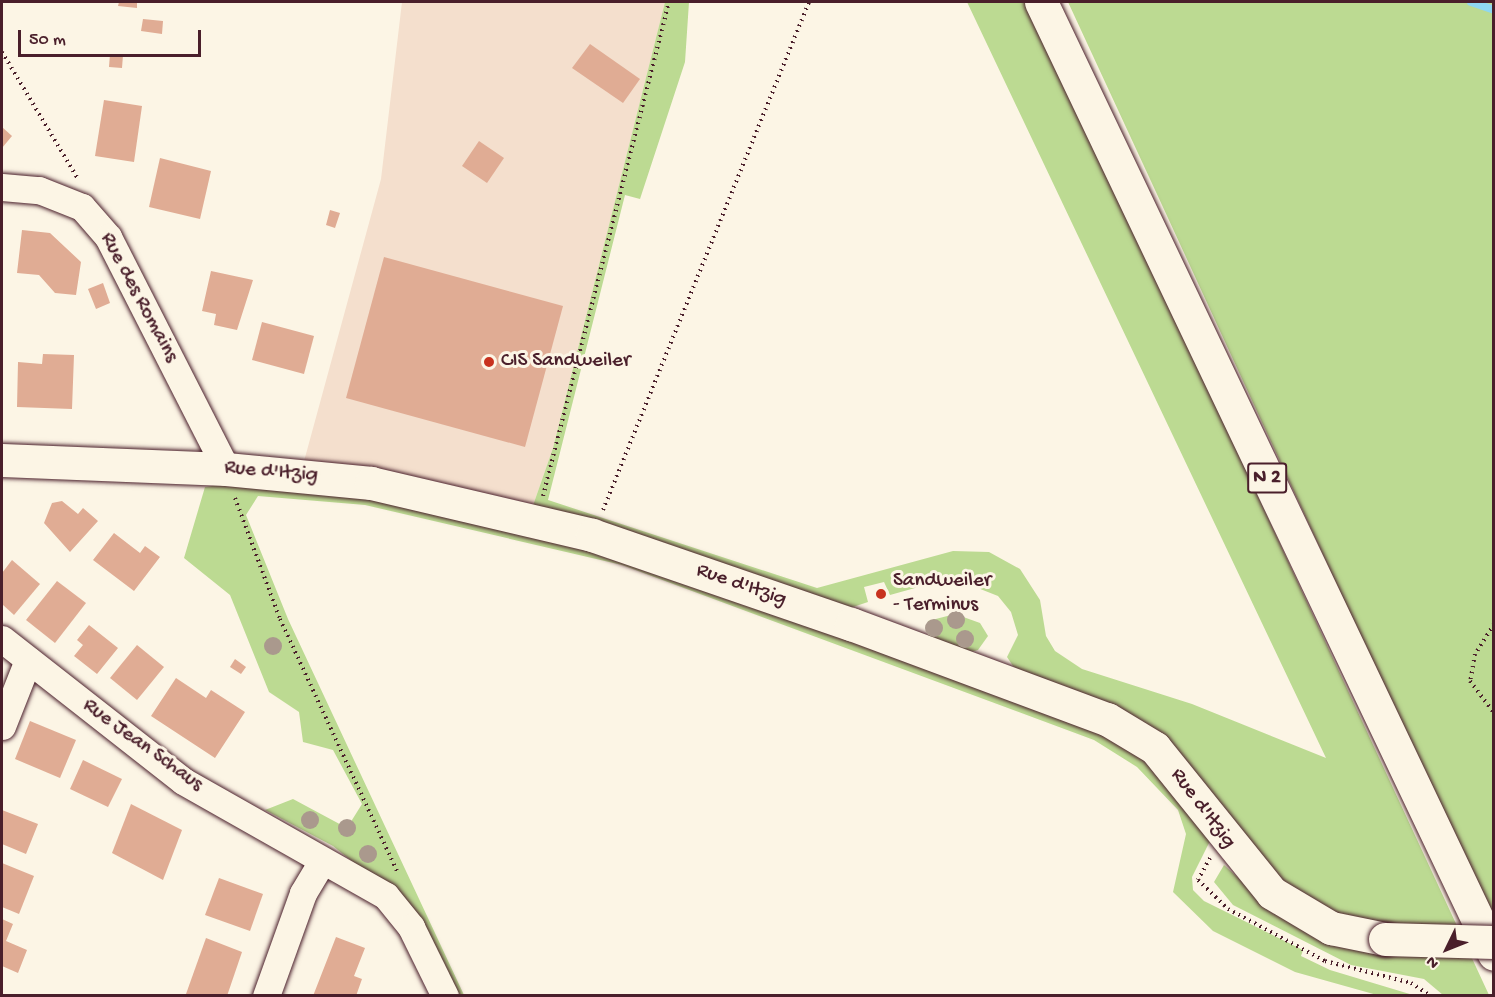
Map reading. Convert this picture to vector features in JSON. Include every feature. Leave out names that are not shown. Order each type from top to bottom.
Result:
[{"type":"street","name":"N 2","points":[[1041,2],[1494,954]]},
{"type":"street","name":"Rue des Romains","points":[[2,187],[39,190],[82,207],[108,237],[226,469]]},
{"type":"street","name":"Rue d'Itzig","points":[[2,460],[226,469],[371,483],[536,519],[592,535],[1107,719],[1155,748],[1272,893],[1331,928],[1385,939],[1494,942]]},
{"type":"street","name":"Rue Jean Schaus","points":[[2,639],[183,782],[386,896],[411,927],[445,996]]},
{"type":"street","points":[[2,726],[28,660]]},
{"type":"street","name":"Rue Jean Schaus","points":[[322,861],[375,908],[401,942],[430,996]]},
{"type":"street","points":[[266,996],[303,893],[322,861]]},
{"type":"path","points":[[536,519],[669,2]]},
{"type":"path","points":[[592,535],[809,2]]},
{"type":"path","points":[[2,52],[76,170],[82,207]]},
{"type":"path","points":[[226,469],[280,619],[401,880]]},
{"type":"path","points":[[1494,624],[1475,654],[1470,681],[1494,713]]},
{"type":"shaded area","points":[[402,2],[665,2],[553,448],[529,517],[300,476],[381,179]]},
{"type":"green space","points":[[665,2],[689,2],[685,62],[640,199],[625,195],[548,500],[817,588],[953,551],[989,552],[1020,569],[1040,600],[1046,636],[1055,651],[1082,669],[1192,704],[1326,758],[967,2],[1029,2],[1489,995],[1443,995],[1424,979],[1351,965],[1233,905],[1214,882],[1224,865],[1278,914],[1369,925],[1319,910],[1280,884],[1217,804],[1013,666],[1007,657],[1018,635],[1011,612],[998,596],[960,581],[940,581],[890,595],[884,582],[864,587],[868,602],[850,608],[529,517],[553,448]]},
{"type":"green space","points":[[1068,2],[1493,2],[1493,924],[1162,205]]},
{"type":"green space","points":[[209,480],[281,481],[540,531],[779,609],[1133,747],[1210,841],[1192,877],[1193,890],[1204,901],[1303,950],[1301,956],[1330,970],[1413,995],[1377,995],[1295,972],[1213,931],[1173,892],[1186,834],[1178,810],[1137,767],[1094,740],[622,565],[365,505],[258,496],[246,515],[288,619],[464,995],[457,995],[393,894],[333,846],[265,810],[293,799],[347,828],[362,804],[333,750],[303,742],[299,712],[269,692],[230,595],[184,558],[205,487],[212,486]]},
{"type":"green space","points":[[955,614],[980,623],[988,636],[978,650],[968,653],[928,639],[928,621]]},
{"type":"building","points":[[119,2],[137,2],[137,8],[118,6]]},
{"type":"building","points":[[143,19],[163,21],[162,34],[141,31]]},
{"type":"building","points":[[590,44],[640,79],[623,103],[572,68]]},
{"type":"building","points":[[110,54],[123,55],[122,68],[109,67]]},
{"type":"building","points":[[104,100],[142,106],[134,162],[95,156]]},
{"type":"building","points":[[2,127],[12,136],[2,148]]},
{"type":"building","points":[[479,141],[504,158],[487,183],[462,166]]},
{"type":"building","points":[[160,158],[211,171],[200,219],[149,207]]},
{"type":"building","points":[[330,210],[340,213],[335,228],[326,225]]},
{"type":"building","points":[[22,230],[50,233],[81,262],[76,295],[55,293],[39,275],[17,273]]},
{"type":"building","name":"CIS Sandweiler","points":[[384,257],[563,306],[525,447],[346,398]]},
{"type":"building","points":[[211,271],[253,280],[237,330],[214,325],[216,314],[202,311]]},
{"type":"building","points":[[103,283],[110,303],[96,309],[88,289]]},
{"type":"building","points":[[262,322],[314,336],[304,374],[252,360]]},
{"type":"building","points":[[43,354],[74,355],[72,409],[17,407],[18,362],[42,364]]},
{"type":"building","points":[[62,501],[78,514],[83,508],[98,521],[70,552],[44,523],[52,503]]},
{"type":"building","points":[[114,533],[140,553],[145,546],[160,557],[134,591],[93,560]]},
{"type":"building","points":[[12,560],[40,584],[14,615],[2,604],[2,573]]},
{"type":"building","points":[[57,581],[86,603],[55,643],[26,620]]},
{"type":"building","points":[[89,625],[118,648],[97,674],[74,656],[83,645],[77,640]]},
{"type":"building","points":[[137,645],[164,667],[137,700],[110,678]]},
{"type":"building","points":[[235,659],[246,667],[241,674],[230,667]]},
{"type":"building","points":[[176,678],[206,698],[211,690],[245,712],[215,758],[151,716]]},
{"type":"building","points":[[30,721],[76,740],[60,778],[15,759]]},
{"type":"building","points":[[83,760],[122,779],[108,807],[70,789]]},
{"type":"building","points":[[131,804],[182,830],[163,880],[112,853]]},
{"type":"building","points":[[2,810],[38,824],[26,854],[2,844]]},
{"type":"building","points":[[2,863],[34,876],[19,914],[2,907]]},
{"type":"building","points":[[219,878],[263,894],[250,931],[205,915]]},
{"type":"building","points":[[2,919],[13,924],[6,941],[27,950],[18,973],[2,966]]},
{"type":"building","points":[[336,937],[365,948],[354,976],[362,979],[356,996],[313,996]]},
{"type":"building","points":[[206,938],[242,952],[227,996],[186,994]]},
{"type":"waterway","points":[[1471,2],[1494,10]]},
{"type":"place","name":"CIS Sandweiler","points":[[489,362]]},
{"type":"place","name":"Sandweiler - Terminus","points":[[881,594]]}]
